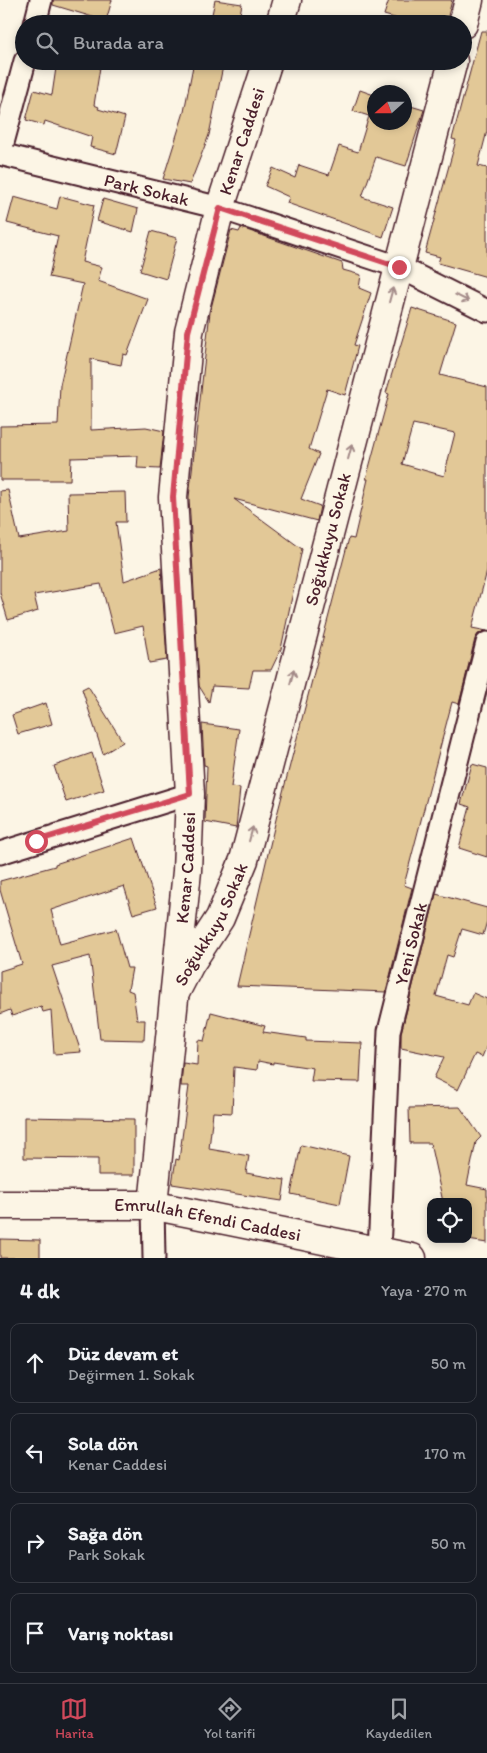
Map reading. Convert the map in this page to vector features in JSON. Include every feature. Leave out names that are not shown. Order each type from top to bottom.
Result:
[{"type":"main road","points":[[283,15],[288,0]]},
{"type":"main road","points":[[466,15],[470,0]]},
{"type":"main road","name":"Kenar Caddesi","points":[[152,1206],[187,871],[190,794],[173,497],[188,332],[220,208],[265,70]]},
{"type":"main road","name":"Soğukkuyu Sokak","points":[[172,1004],[186,970],[220,918],[244,860],[451,70]]},
{"type":"main road","name":"Emrullah Efendi Caddesi","points":[[0,1205],[152,1206],[397,1255]]},
{"type":"street","points":[[37,15],[41,0]]},
{"type":"street","points":[[0,154],[23,70]]},
{"type":"street","name":"Park Sokak","points":[[0,154],[220,208],[399,267],[487,311]]},
{"type":"street","name":"Yeni Sokak","points":[[397,1255],[389,1031],[487,643]]},
{"type":"street","points":[[0,853],[190,794]]},
{"type":"street","points":[[152,1206],[154,1258]]},
{"type":"building","points":[[53,0],[112,0],[108,15],[86,15],[53,5]]},
{"type":"building","points":[[215,0],[242,4],[240,15],[212,15]]},
{"type":"building","points":[[389,0],[452,0],[448,15],[384,15]]},
{"type":"building","points":[[481,31],[487,31],[487,131],[478,166],[487,168],[487,277],[438,263],[440,257],[425,253],[456,140],[452,139]]},
{"type":"building","points":[[56,70],[100,70],[94,105],[99,107],[98,109],[125,117],[116,154],[90,147],[92,137],[45,121],[44,125],[26,120],[34,90],[52,95]]},
{"type":"building","points":[[192,70],[222,70],[209,135],[190,184],[163,179],[184,112]]},
{"type":"building","points":[[360,90],[367,92],[367,115],[353,111]]},
{"type":"building","points":[[412,106],[424,110],[406,166],[376,157],[362,197],[393,207],[383,237],[287,203],[289,197],[265,186],[273,168],[295,178],[299,165],[329,175],[339,146],[358,152],[367,123],[367,130],[412,130]]},
{"type":"building","points":[[60,196],[94,205],[82,262],[102,267],[98,281],[148,299],[127,355],[123,354],[121,365],[91,359],[91,430],[146,427],[164,431],[160,469],[137,468],[138,456],[71,458],[70,480],[0,480],[0,426],[58,425],[60,385],[83,284],[49,277],[58,236],[7,223],[14,197],[57,209]]},
{"type":"building","points":[[103,199],[138,209],[133,232],[97,221]]},
{"type":"building","points":[[241,228],[342,263],[343,270],[361,275],[359,288],[371,293],[354,345],[358,346],[345,395],[327,389],[309,449],[319,454],[301,499],[320,506],[317,521],[234,499],[302,549],[281,649],[271,670],[253,670],[249,688],[212,686],[209,702],[199,686],[189,497],[210,312],[231,230],[239,232]]},
{"type":"building","points":[[151,231],[177,238],[166,279],[140,271]]},
{"type":"building","points":[[412,308],[456,322],[440,375],[487,387],[487,571],[472,628],[487,631],[478,634],[475,639],[459,704],[452,702],[404,885],[412,888],[386,992],[237,986],[277,815],[349,538],[354,539],[368,479],[366,479],[389,394],[386,393]],"holes":[[[413,424],[455,433],[444,476],[402,464]]]},
{"type":"building","points":[[8,490],[19,539],[69,531],[68,493],[125,492],[126,522],[116,522],[124,581],[161,568],[167,660],[149,663],[143,626],[114,633],[101,584],[34,595],[38,611],[8,620],[0,593],[0,491]]},
{"type":"building","points":[[88,686],[123,742],[103,754],[82,689]]},
{"type":"building","points":[[46,703],[52,724],[18,734],[12,715]]},
{"type":"building","points":[[202,724],[239,729],[231,787],[240,788],[236,828],[205,822],[207,766],[204,765]]},
{"type":"building","points":[[92,753],[104,790],[66,802],[54,766]]},
{"type":"building","points":[[472,764],[487,768],[487,857],[459,848],[470,807],[461,804]]},
{"type":"building","points":[[134,838],[157,907],[133,914],[124,886],[51,910],[60,944],[116,929],[127,968],[132,968],[128,990],[133,992],[137,1020],[145,1020],[144,1040],[100,1039],[90,956],[52,966],[81,1052],[54,1054],[51,1010],[43,1012],[41,1006],[12,1016],[10,1010],[0,1014],[0,971],[22,964],[0,890],[0,881],[55,866],[55,864]]},
{"type":"building","points":[[436,894],[487,908],[487,921],[483,935],[462,929],[453,957],[447,955],[436,996],[468,1005],[473,993],[487,999],[487,1045],[482,1057],[475,1054],[458,1090],[434,1078],[444,1057],[401,1048],[401,1033]]},
{"type":"building","points":[[211,1012],[265,1026],[263,1032],[306,1038],[306,1041],[362,1043],[360,1082],[311,1081],[313,1068],[273,1062],[273,1064],[258,1061],[257,1070],[234,1067],[232,1113],[213,1112],[209,1149],[249,1156],[246,1173],[285,1180],[282,1201],[172,1184],[176,1159],[179,1160],[189,1086],[181,1086],[183,1063],[197,1065],[198,1040],[204,1041]]},
{"type":"building","points":[[460,1107],[481,1137],[476,1142],[467,1185],[487,1189],[487,1243],[472,1241],[472,1198],[442,1198],[430,1143],[410,1143],[409,1108]]},
{"type":"building","points":[[24,1117],[134,1119],[134,1175],[98,1175],[98,1159],[24,1158]]},
{"type":"building","points":[[301,1145],[349,1156],[340,1204],[291,1194]]},
{"type":"building","points":[[0,1239],[40,1240],[40,1258],[0,1258]]},
{"type":"route","points":[[36,841],[190,794],[186,707],[176,576],[173,497],[188,332],[220,208],[399,267]]}]
